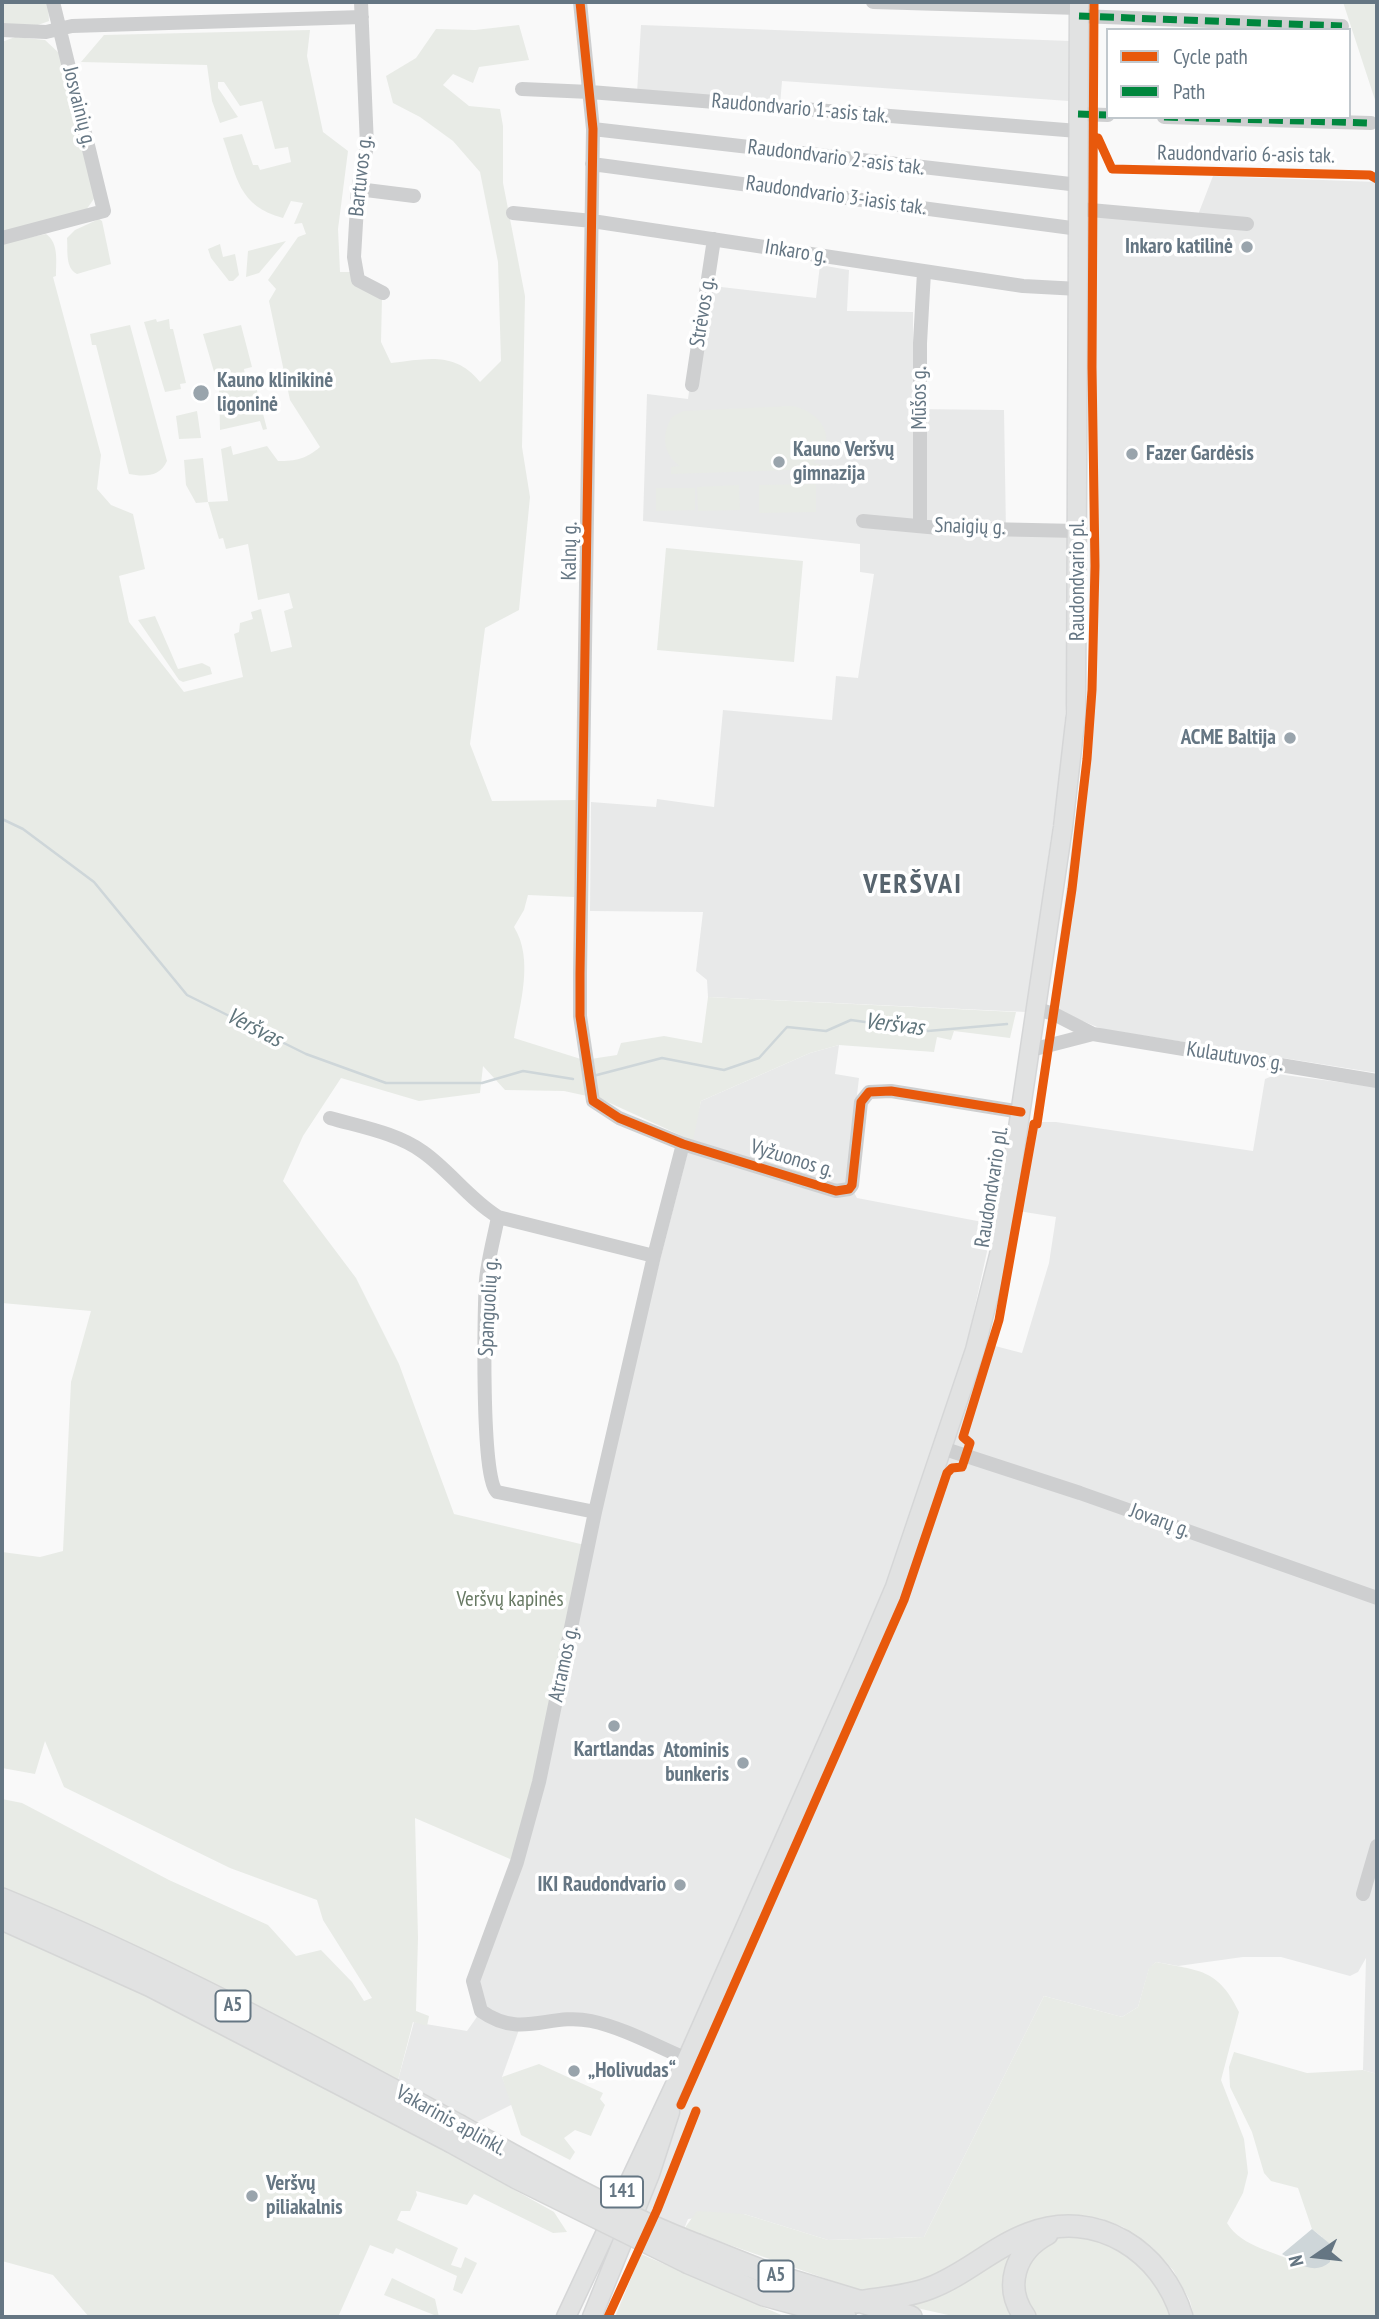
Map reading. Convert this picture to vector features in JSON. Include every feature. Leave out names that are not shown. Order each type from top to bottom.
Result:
[{"type":"highway","name":"Vakarinis aplinkl.","points":[[2,1899],[166,1973],[307,2043],[454,2133]]},
{"type":"highway","name":"Vakarinis aplinkl.","points":[[2,1919],[151,1986],[662,2231],[693,2254],[764,2295],[911,2317]]},
{"type":"highway","points":[[851,2310],[929,2288],[1019,2238],[1073,2226],[1109,2233],[1139,2251],[1165,2279],[1182,2317]]},
{"type":"highway","points":[[1025,2317],[1014,2292],[1016,2266],[1030,2246],[1057,2228]]},
{"type":"highway","name":"Vakarinis aplinkl.","points":[[693,2254],[770,2274],[851,2310]]},
{"type":"highway","points":[[764,2295],[810,2317]]},
{"type":"main road","name":"Raudondvario pl.","points":[[566,2317],[687,2059],[884,1611],[942,1448],[989,1299],[999,1255],[1073,758],[1078,686],[1079,9]]},
{"type":"main road","name":"Raudondvario pl.","points":[[592,2317],[650,2174],[687,2059]]},
{"type":"street","name":"Josvainių g.","points":[[2,238],[104,211],[53,2]]},
{"type":"street","name":"Bartuvos g.","points":[[361,2],[368,146],[359,189],[356,274],[363,284],[383,293]]},
{"type":"street","name":"Kalnų g.","points":[[580,2],[593,129],[580,1016],[593,1101],[618,1118],[683,1144]]},
{"type":"street","points":[[873,2],[1079,9],[1342,26]]},
{"type":"street","points":[[2,30],[362,17]]},
{"type":"street","points":[[2,39],[21,31]]},
{"type":"street","name":"Raudondvario 1-asis tak.","points":[[522,89],[1078,123],[1106,116]]},
{"type":"street","points":[[1233,119],[1371,123]]},
{"type":"street","name":"Raudondvario 2-asis tak.","points":[[593,129],[1079,185]]},
{"type":"street","name":"Raudondvario 3-iasis tak.","points":[[593,164],[1079,229]]},
{"type":"street","points":[[359,189],[414,196]]},
{"type":"street","points":[[1079,209],[1247,224]]},
{"type":"street","name":"Inkaro g.","points":[[513,213],[592,221],[1023,286],[1079,289]]},
{"type":"street","name":"Strėvos g.","points":[[692,385],[714,239]]},
{"type":"street","name":"Mūšos g.","points":[[920,524],[920,343],[924,272]]},
{"type":"street","name":"Snaigių g.","points":[[863,521],[920,524],[939,528],[1078,531]]},
{"type":"street","name":"Kulautuvos g.","points":[[1037,1009],[1054,1014],[1093,1034],[1377,1082]]},
{"type":"street","name":"Kulautuvos g.","points":[[1031,1050],[1093,1034]]},
{"type":"street","name":"Vyžuonos g.","points":[[683,1144],[842,1191],[852,1185],[861,1102],[869,1093],[891,1091],[1021,1112]]},
{"type":"street","points":[[330,1118],[393,1136],[423,1152],[474,1200],[498,1217],[654,1256]]},
{"type":"street","name":"Atramos g.","points":[[683,1144],[654,1256],[595,1512],[539,1782],[517,1862],[473,1981],[474,1994],[481,2011],[513,2025],[537,2026],[562,2019],[591,2021],[687,2059]]},
{"type":"street","name":"Spanguolių g.","points":[[498,1217],[486,1279],[485,1416],[490,1483],[497,1492],[595,1512]]},
{"type":"street","name":"Jovarų g.","points":[[942,1448],[1080,1493],[1377,1598]]},
{"type":"street","points":[[1363,1894],[1377,1846]]},
{"type":"shaded area","points":[[641,25],[1070,41],[1069,101],[782,81],[780,105],[637,93]]},
{"type":"shaded area","points":[[1213,176],[1377,182],[1377,1073],[1102,1029],[1058,1011],[1051,1004],[1089,714],[1090,205],[1196,220]]},
{"type":"shaded area","points":[[820,265],[849,270],[847,311],[913,312],[913,409],[1004,410],[1006,532],[1068,534],[1067,690],[1062,761],[1026,1012],[708,997],[707,980],[696,971],[703,912],[590,911],[591,802],[656,807],[657,799],[714,807],[723,710],[832,720],[836,676],[858,678],[874,574],[860,572],[860,544],[643,521],[647,394],[688,399],[704,285],[816,298]]},
{"type":"shaded area","points":[[839,1045],[835,1074],[859,1078],[847,1180],[857,1198],[993,1224],[968,1339],[1022,1353],[1049,1263],[1056,1217],[1018,1211],[1031,1122],[1056,1122],[1253,1151],[1265,1079],[1277,1074],[1377,1087],[1377,2074],[1363,2070],[1366,1958],[1358,1972],[1350,1976],[1281,1957],[1243,1957],[1178,1966],[1156,1962],[1149,1969],[1138,2007],[1122,2017],[1044,1996],[924,2237],[828,2240],[744,2214],[688,2219],[684,2229],[619,2198],[686,2059],[591,2021],[520,2027],[502,2077],[513,2104],[477,2122],[398,2080],[414,2022],[467,2031],[481,2011],[474,1994],[517,1862],[595,1512],[701,1101],[810,1053]]},
{"type":"shaded area","points":[[1312,2229],[1330,2244],[1330,2262],[1318,2268],[1306,2267],[1282,2254]]},
{"type":"green space","points":[[2,2],[48,2],[49,21],[38,25],[2,24]]},
{"type":"green space","points":[[1343,2],[1377,2],[1377,106]]},
{"type":"green space","name":"Veršvų kapinės","points":[[519,25],[529,60],[479,67],[473,83],[453,74],[443,85],[469,106],[500,109],[503,126],[503,183],[525,296],[522,447],[530,497],[519,610],[485,628],[470,744],[492,801],[578,800],[574,897],[528,895],[524,910],[514,927],[523,953],[524,982],[514,1038],[584,1060],[617,1055],[621,1043],[664,1036],[702,1043],[708,997],[1016,1012],[1010,1038],[954,1031],[951,1040],[937,1037],[934,1052],[839,1045],[810,1053],[701,1101],[693,1141],[601,1099],[564,1091],[505,1090],[483,1066],[480,1093],[419,1101],[341,1078],[303,1136],[283,1181],[356,1278],[399,1364],[454,1514],[589,1546],[517,1862],[415,1818],[418,1938],[416,2011],[429,2016],[427,2026],[413,2022],[398,2080],[187,1971],[2,1889],[2,1799],[22,1803],[169,1880],[268,1925],[296,1956],[321,1950],[352,1982],[364,2001],[372,1998],[323,1920],[317,1900],[230,1868],[64,1787],[45,1741],[35,1774],[2,1768],[2,1552],[40,1557],[63,1551],[71,1382],[91,1311],[2,1303],[2,243],[46,234],[53,242],[56,276],[53,277],[101,455],[97,489],[111,505],[133,514],[145,569],[119,576],[129,622],[184,692],[243,677],[234,634],[239,632],[240,623],[253,619],[251,612],[261,609],[271,652],[292,647],[284,611],[293,608],[289,593],[258,600],[248,544],[226,549],[223,538],[219,539],[208,502],[228,501],[221,449],[231,446],[233,455],[267,446],[278,461],[284,461],[305,457],[320,447],[290,400],[269,301],[276,289],[268,280],[298,237],[306,234],[302,223],[294,224],[303,203],[291,201],[283,218],[257,206],[241,188],[223,138],[242,134],[253,165],[258,165],[260,170],[291,162],[288,147],[275,149],[262,101],[240,106],[224,82],[218,82],[218,88],[238,117],[220,123],[212,101],[207,65],[81,62],[104,35],[310,30],[307,56],[323,132],[348,151],[338,229],[340,272],[351,272],[382,298],[381,342],[391,363],[428,359],[450,361],[461,365],[480,382],[501,361],[498,262],[480,172],[453,141],[420,117],[393,103],[386,76],[416,58],[436,29],[475,30]]},
{"type":"green space","points":[[15,37],[45,40],[60,54],[96,196],[86,210],[2,232],[2,42]]},
{"type":"green space","points":[[99,219],[102,221],[111,264],[77,274],[69,263],[67,238],[75,230]]},
{"type":"green space","points":[[286,241],[259,273],[246,277],[248,251]]},
{"type":"green space","points":[[220,244],[223,257],[235,254],[239,275],[233,281],[229,281],[211,258],[208,249]]},
{"type":"green space","points":[[156,319],[157,322],[169,319],[170,329],[173,329],[186,383],[180,384],[181,389],[165,392],[144,322]]},
{"type":"green space","points":[[130,325],[167,461],[156,473],[146,475],[129,474],[96,345],[92,345],[90,334]]},
{"type":"green space","points":[[241,325],[252,367],[244,369],[245,375],[217,382],[203,334]]},
{"type":"green space","points":[[247,381],[248,385],[255,383],[267,429],[263,430],[260,421],[220,430],[219,388]]},
{"type":"green space","points":[[792,406],[811,414],[824,428],[826,446],[813,463],[821,464],[821,469],[671,474],[671,467],[680,466],[670,456],[665,444],[666,431],[672,417],[683,411]]},
{"type":"green space","points":[[197,411],[201,438],[179,439],[176,416]]},
{"type":"green space","points":[[203,458],[208,502],[196,503],[186,485],[184,460]]},
{"type":"green space","points":[[816,484],[816,512],[759,513],[759,485]]},
{"type":"green space","points":[[739,485],[740,510],[698,511],[697,487]]},
{"type":"green space","points":[[656,488],[695,488],[695,510],[656,511]]},
{"type":"green space","points":[[666,548],[803,561],[794,662],[657,650]]},
{"type":"green space","points":[[155,616],[178,669],[202,663],[210,667],[212,674],[183,682],[179,680],[138,620]]},
{"type":"green space","points":[[2,1929],[137,1990],[445,2151],[554,2212],[567,2232],[553,2233],[474,2194],[467,2205],[416,2191],[417,2195],[410,2211],[401,2211],[397,2220],[458,2248],[451,2265],[461,2268],[465,2257],[477,2263],[462,2294],[453,2290],[457,2276],[396,2248],[393,2254],[370,2245],[338,2317],[89,2317],[53,2275],[2,2261]]},
{"type":"green space","points":[[1156,1962],[1196,1970],[1215,1979],[1239,2012],[1221,2080],[1244,2139],[1248,2173],[1243,2193],[1227,2223],[1251,2244],[1302,2265],[1322,2237],[1312,2229],[1298,2188],[1271,2181],[1264,2173],[1252,2132],[1230,2087],[1229,2067],[1234,2052],[1307,2073],[1363,2070],[1377,2074],[1377,2317],[1194,2317],[1190,2301],[1173,2270],[1151,2246],[1123,2227],[1102,2219],[1077,2215],[1044,2220],[928,2283],[861,2291],[684,2229],[697,2211],[744,2214],[828,2240],[924,2237],[1044,1996],[1122,2017],[1138,2007],[1149,1968]]},
{"type":"green space","points":[[539,2064],[603,2093],[600,2099],[605,2105],[591,2136],[575,2130],[564,2138],[575,2152],[570,2160],[521,2135],[502,2077]]},
{"type":"green space","points":[[1065,2236],[1103,2242],[1132,2258],[1155,2283],[1173,2317],[1035,2317],[1021,2296],[1024,2260],[1048,2241]]},
{"type":"green space","points":[[1020,2244],[1019,2317],[957,2317],[899,2304]]},
{"type":"green space","points":[[641,2254],[786,2317],[615,2317]]},
{"type":"green space","points":[[392,2278],[435,2299],[439,2317],[384,2295]]},
{"type":"waterway","name":"Veršvas","points":[[2,819],[23,829],[94,882],[187,995],[306,1054],[386,1083],[482,1083],[523,1071],[573,1079]]},
{"type":"waterway","name":"Veršvas","points":[[593,1076],[662,1058],[724,1070],[759,1058],[787,1027],[826,1031],[851,1020],[928,1031],[1007,1024]]},
{"type":"marked path","points":[[1079,16],[1342,26]]},
{"type":"marked path","points":[[1078,114],[1106,115]]},
{"type":"marked path","points":[[1233,119],[1371,123]]},
{"type":"cycle path","points":[[580,2],[593,129],[580,1016],[593,1101],[619,1118],[683,1144],[836,1191],[849,1189],[852,1185],[861,1102],[869,1092],[891,1091],[1021,1112]]},
{"type":"cycle path","points":[[681,2105],[904,1600],[947,1473],[952,1468],[962,1467],[970,1443],[963,1437],[999,1320],[1034,1124],[1037,1124],[1072,889],[1092,690],[1095,566],[1092,367],[1094,2]]},
{"type":"cycle path","name":"Raudondvario 6-asis tak.","points":[[1098,138],[1112,169],[1370,175],[1377,179]]},
{"type":"cycle path","points":[[608,2317],[657,2210],[696,2111]]},
{"type":"place","name":"Inkaro katilinė","points":[[1247,247]]},
{"type":"place","name":"Kauno klinikinė ligoninė","points":[[201,393]]},
{"type":"place","name":"Fazer Gardėsis","points":[[1132,454]]},
{"type":"place","name":"Kauno Veršvų gimnazija","points":[[779,462]]},
{"type":"place","name":"ACME Baltija","points":[[1290,738]]},
{"type":"place","name":"Kartlandas","points":[[614,1726]]},
{"type":"place","name":"Atominis bunkeris","points":[[743,1763]]},
{"type":"place","name":"IKI Raudondvario","points":[[680,1885]]},
{"type":"place","name":"„Holivudas“","points":[[574,2071]]},
{"type":"place","name":"Veršvų piliakalnis","points":[[252,2196]]},
{"type":"district","name":"VERŠVAI","points":[[913,885]]}]
